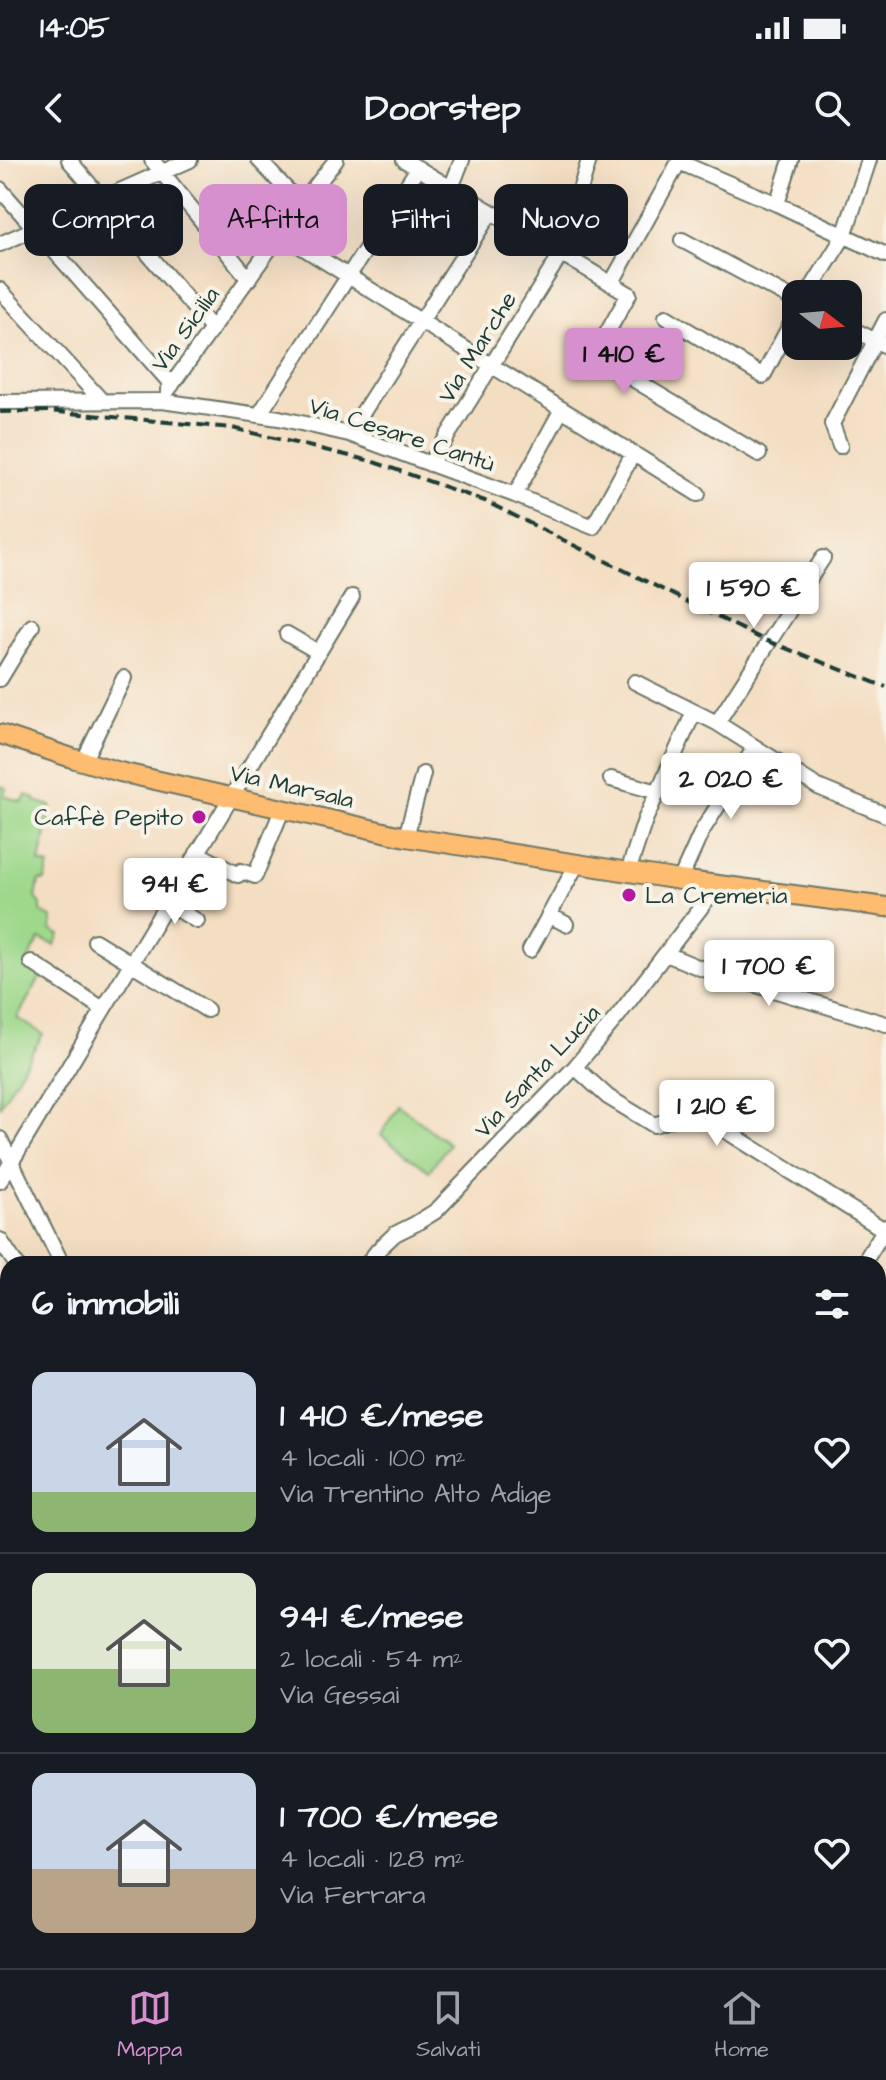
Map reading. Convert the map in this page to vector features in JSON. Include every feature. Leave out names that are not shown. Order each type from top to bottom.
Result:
[{"type":"main road","name":"Via Marsala","points":[[0,734],[120,772],[406,837],[680,880],[886,907]]},
{"type":"street","points":[[69,160],[89,184]]},
{"type":"street","points":[[152,160],[249,279]]},
{"type":"street","points":[[137,184],[190,160]]},
{"type":"street","points":[[259,160],[281,184]]},
{"type":"street","name":"Via Sicilia","points":[[317,184],[336,160]]},
{"type":"street","points":[[404,160],[444,184]]},
{"type":"street","points":[[453,184],[462,160]]},
{"type":"street","name":"Via Marche","points":[[582,184],[589,160]]},
{"type":"street","points":[[777,204],[791,160]]},
{"type":"street","points":[[817,280],[844,236],[869,160]]},
{"type":"street","points":[[611,284],[680,161],[886,255]]},
{"type":"street","points":[[259,415],[418,168]]},
{"type":"street","points":[[0,189],[24,218]]},
{"type":"street","points":[[478,204],[494,214]]},
{"type":"street","points":[[349,434],[491,212]]},
{"type":"street","points":[[0,244],[24,234]]},
{"type":"street","points":[[682,240],[782,294]]},
{"type":"street","points":[[57,256],[172,385]]},
{"type":"street","points":[[150,256],[212,329]]},
{"type":"street","name":"Via Sicilia","points":[[162,401],[265,256]]},
{"type":"street","points":[[316,256],[698,494]]},
{"type":"street","name":"Via Marche","points":[[430,464],[560,256]]},
{"type":"street","points":[[564,256],[629,294],[594,356],[759,454]]},
{"type":"street","points":[[0,290],[102,401]]},
{"type":"street","points":[[666,317],[763,376],[782,340]]},
{"type":"street","points":[[840,446],[832,424],[880,343],[886,320]]},
{"type":"street","points":[[862,334],[880,343]]},
{"type":"street","name":"Via Cesare Cantù","points":[[0,402],[162,401],[279,418],[349,434],[593,527],[633,454]]},
{"type":"street","points":[[515,495],[562,409]]},
{"type":"street","points":[[717,723],[823,558]]},
{"type":"street","points":[[0,1181],[352,597]]},
{"type":"street","points":[[1,673],[32,626]]},
{"type":"street","points":[[287,634],[318,652]]},
{"type":"street","points":[[83,762],[124,678]]},
{"type":"street","points":[[635,682],[717,723],[818,787],[886,815]]},
{"type":"street","points":[[628,872],[645,820],[694,712]]},
{"type":"street","points":[[680,880],[702,831],[755,747]]},
{"type":"street","points":[[406,837],[423,774]]},
{"type":"street","points":[[611,779],[658,792]]},
{"type":"street","points":[[197,853],[238,875],[241,871],[255,876],[282,810]]},
{"type":"street","points":[[530,950],[577,864]]},
{"type":"street","name":"Via Santa Lucia","points":[[373,1256],[395,1234],[436,1211],[575,1067],[718,885]]},
{"type":"street","points":[[167,903],[197,921]]},
{"type":"street","points":[[549,915],[566,924]]},
{"type":"street","points":[[95,941],[207,1010]]},
{"type":"street","points":[[666,954],[700,968],[886,1024]]},
{"type":"street","points":[[31,962],[103,1009]]},
{"type":"street","points":[[575,1067],[608,1097],[654,1125],[669,1120],[683,1104],[886,1230],[868,1256]]},
{"type":"street","points":[[0,1139],[58,1256]]},
{"type":"green space","points":[[0,786],[6,788],[4,796],[22,802],[26,795],[51,806],[40,863],[49,866],[45,881],[39,881],[36,898],[41,904],[41,912],[52,918],[51,930],[60,935],[55,945],[40,939],[25,965],[41,976],[17,1018],[43,1034],[0,1106]]},
{"type":"green space","points":[[398,1105],[449,1144],[429,1171],[381,1135]]},
{"type":"railway","points":[[0,412],[48,411],[232,428],[371,461],[485,501],[762,639],[886,687]]},
{"type":"place","name":"Caffè Pepito","points":[[199,817]]},
{"type":"place","name":"La Cremeria","points":[[629,895]]}]
